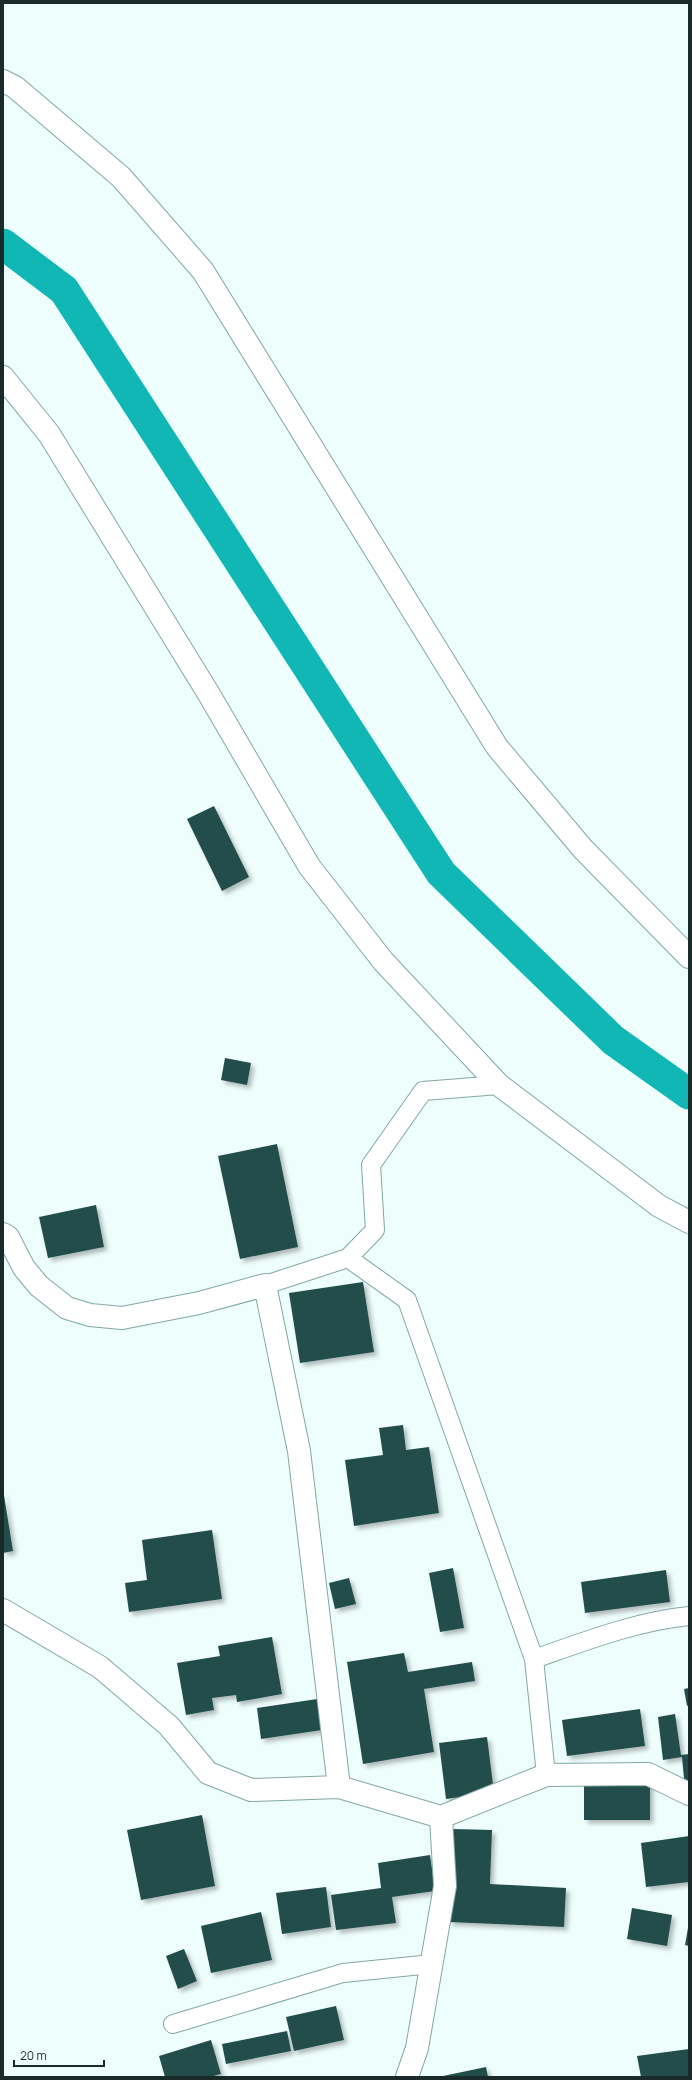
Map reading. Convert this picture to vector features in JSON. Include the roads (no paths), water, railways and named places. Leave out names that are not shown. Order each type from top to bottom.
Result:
[{"type":"street","points":[[3,81],[15,87],[121,177],[203,271],[497,747],[583,849],[689,957]]},
{"type":"street","points":[[3,377],[49,434],[210,696],[309,866],[383,960],[499,1084],[659,1206],[689,1222]]},
{"type":"street","points":[[3,1234],[8,1237],[24,1268],[39,1286],[67,1308],[90,1315],[122,1318],[199,1303],[264,1284],[299,1451],[338,1787]]},
{"type":"street","points":[[3,1610],[100,1667],[169,1726],[208,1773],[252,1790],[338,1787],[441,1817],[546,1775],[648,1774],[689,1794]]},
{"type":"street","points":[[407,2077],[417,2048],[445,1886],[441,1817]]},
{"type":"lane","points":[[264,1284],[348,1258],[374,1230],[371,1165],[423,1091],[499,1084]]},
{"type":"lane","points":[[348,1258],[407,1300],[534,1659],[546,1775]]},
{"type":"lane","points":[[534,1659],[610,1633],[677,1617],[689,1616]]},
{"type":"lane","points":[[174,2024],[343,1973],[432,1964]]},
{"type":"waterway","points":[[3,244],[64,290],[441,873],[613,1040],[689,1094]]}]
